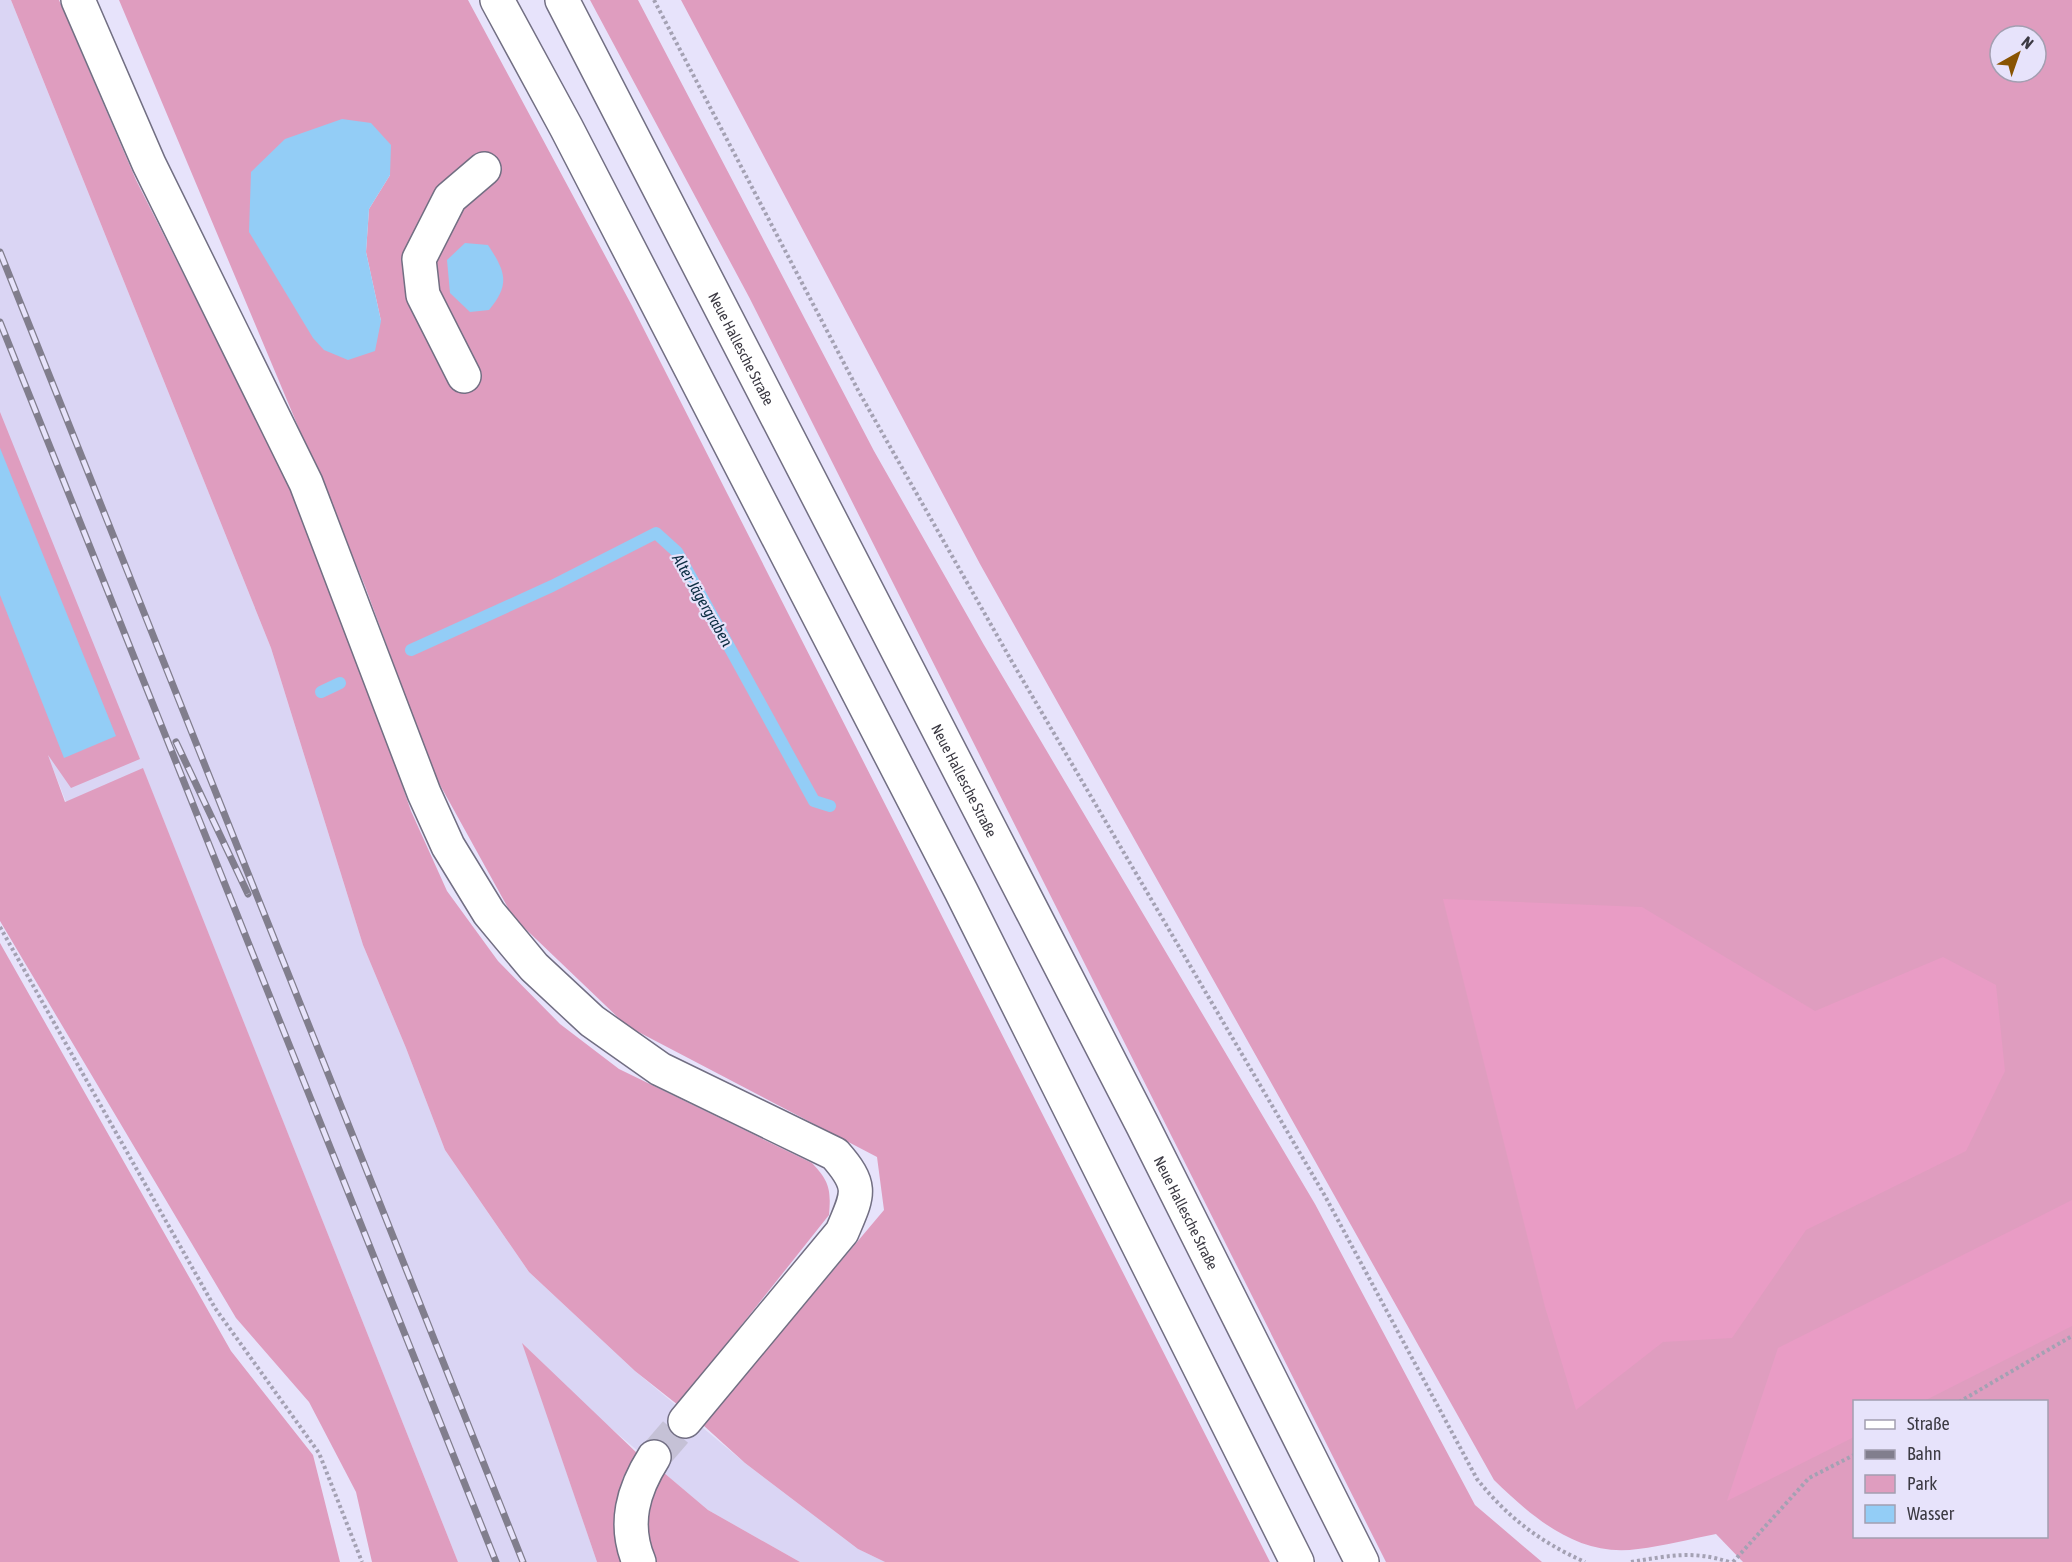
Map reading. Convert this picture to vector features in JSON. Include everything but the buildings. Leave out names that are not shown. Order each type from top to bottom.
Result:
[{"type":"main road","points":[[78,0],[149,165],[306,483],[424,793],[448,846],[489,913],[534,967],[592,1021],[660,1069],[835,1154],[853,1175],[856,1198],[842,1232],[685,1420]]},
{"type":"main road","points":[[497,0],[572,138],[955,880],[1297,1562]]},
{"type":"main road","name":"Neue Hallesche Straße","points":[[562,0],[1138,1115],[1362,1562]]},
{"type":"main road","points":[[464,376],[423,295],[419,259],[450,198],[484,169]]},
{"type":"main road","points":[[639,1562],[630,1524],[633,1499],[640,1479],[654,1457]]},
{"type":"path","points":[[654,0],[859,392],[1011,660],[1325,1196],[1477,1479],[1498,1505],[1532,1535],[1585,1562]]},
{"type":"path","points":[[0,927],[215,1308],[319,1453],[362,1562]]},
{"type":"path","points":[[1961,1400],[2072,1336]]},
{"type":"path","points":[[1631,1562],[1682,1554],[1705,1554],[1731,1562],[1809,1478],[1853,1456]]},
{"type":"shaded area","points":[[0,0],[11,0],[271,648],[363,945],[445,1150],[529,1272],[635,1371],[745,1463],[858,1549],[885,1562],[800,1562],[708,1510],[594,1414],[523,1344],[597,1562],[458,1562],[143,769],[66,802],[0,633]]},
{"type":"shaded area","points":[[1443,899],[1642,907],[1815,1011],[1943,957],[1996,985],[2005,1071],[1966,1151],[1806,1230],[1732,1338],[1663,1342],[1576,1410],[1545,1307]]},
{"type":"shaded area","points":[[2072,1200],[2072,1326],[1926,1400],[1853,1400],[1853,1438],[1727,1501],[1778,1348]]},
{"type":"green space","points":[[11,0],[59,0],[136,180],[283,472],[354,646],[411,811],[447,891],[498,961],[560,1024],[619,1069],[812,1163],[826,1181],[830,1199],[829,1215],[678,1405],[635,1371],[529,1272],[445,1150],[363,945],[271,648]]},
{"type":"green space","points":[[119,0],[468,0],[631,304],[1270,1562],[885,1562],[858,1549],[745,1463],[703,1425],[884,1210],[877,1157],[627,1026],[513,917],[434,774],[365,586]],"holes":[[[251,172],[390,175],[369,209],[366,252],[381,321]]]},
{"type":"green space","points":[[590,0],[638,0],[874,451],[984,645],[1315,1204],[1475,1505],[1542,1562],[1386,1562],[749,297]]},
{"type":"green space","points":[[681,0],[2072,0],[2072,1562],[1743,1562],[1716,1534],[1648,1548],[1616,1550],[1596,1547],[1558,1532],[1494,1480],[980,564]]},
{"type":"green space","points":[[0,412],[140,759],[71,788],[48,755],[65,802],[143,768],[458,1562],[372,1562],[356,1492],[309,1402],[236,1318],[0,921]]},
{"type":"green space","points":[[0,943],[231,1351],[313,1455],[340,1562],[0,1562]]},
{"type":"green space","points":[[522,1343],[639,1455],[623,1477],[617,1515],[623,1562],[597,1562]]},
{"type":"green space","points":[[663,1472],[708,1510],[800,1562],[655,1562],[647,1528],[653,1494]]},
{"type":"water","points":[[342,119],[371,123],[391,145],[390,175],[369,209],[366,252],[381,321],[375,351],[348,360],[324,350],[313,338],[249,232],[251,172],[285,139]]},
{"type":"water","points":[[465,243],[488,245],[502,270],[501,293],[489,310],[470,312],[450,293],[447,260]]},
{"type":"water","points":[[0,448],[116,736],[64,758],[0,595]]},
{"type":"waterway","name":"Alter Jägergraben","points":[[411,650],[552,586],[656,533],[677,552],[814,801],[830,806]]},
{"type":"waterway","name":"Alter Jägergraben","points":[[321,692],[340,683]]},
{"type":"tunnel","points":[[654,1457],[685,1421]]},
{"type":"railway","points":[[0,252],[523,1562]]},
{"type":"railway","points":[[0,322],[496,1562]]},
{"type":"railway","points":[[176,742],[248,894]]}]
